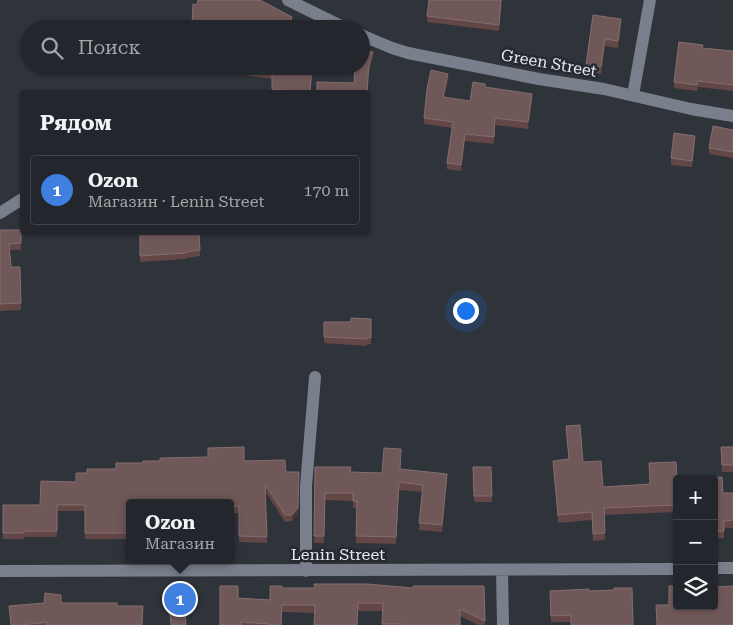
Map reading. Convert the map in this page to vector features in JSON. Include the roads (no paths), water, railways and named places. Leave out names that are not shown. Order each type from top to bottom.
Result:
[{"type":"street","points":[[288,0],[329,20]]},
{"type":"street","points":[[633,95],[650,0]]},
{"type":"street","name":"Green Street","points":[[370,39],[408,53],[538,79],[633,95],[691,109],[733,116]]},
{"type":"street","points":[[0,213],[20,200]]},
{"type":"street","points":[[306,571],[306,486],[315,377]]},
{"type":"street","points":[[718,568],[733,568]]},
{"type":"street","name":"Lenin Street","points":[[0,570],[673,569]]},
{"type":"street","points":[[502,570],[503,625]]},
{"type":"place","name":"Ozon","points":[[180,599]]}]
